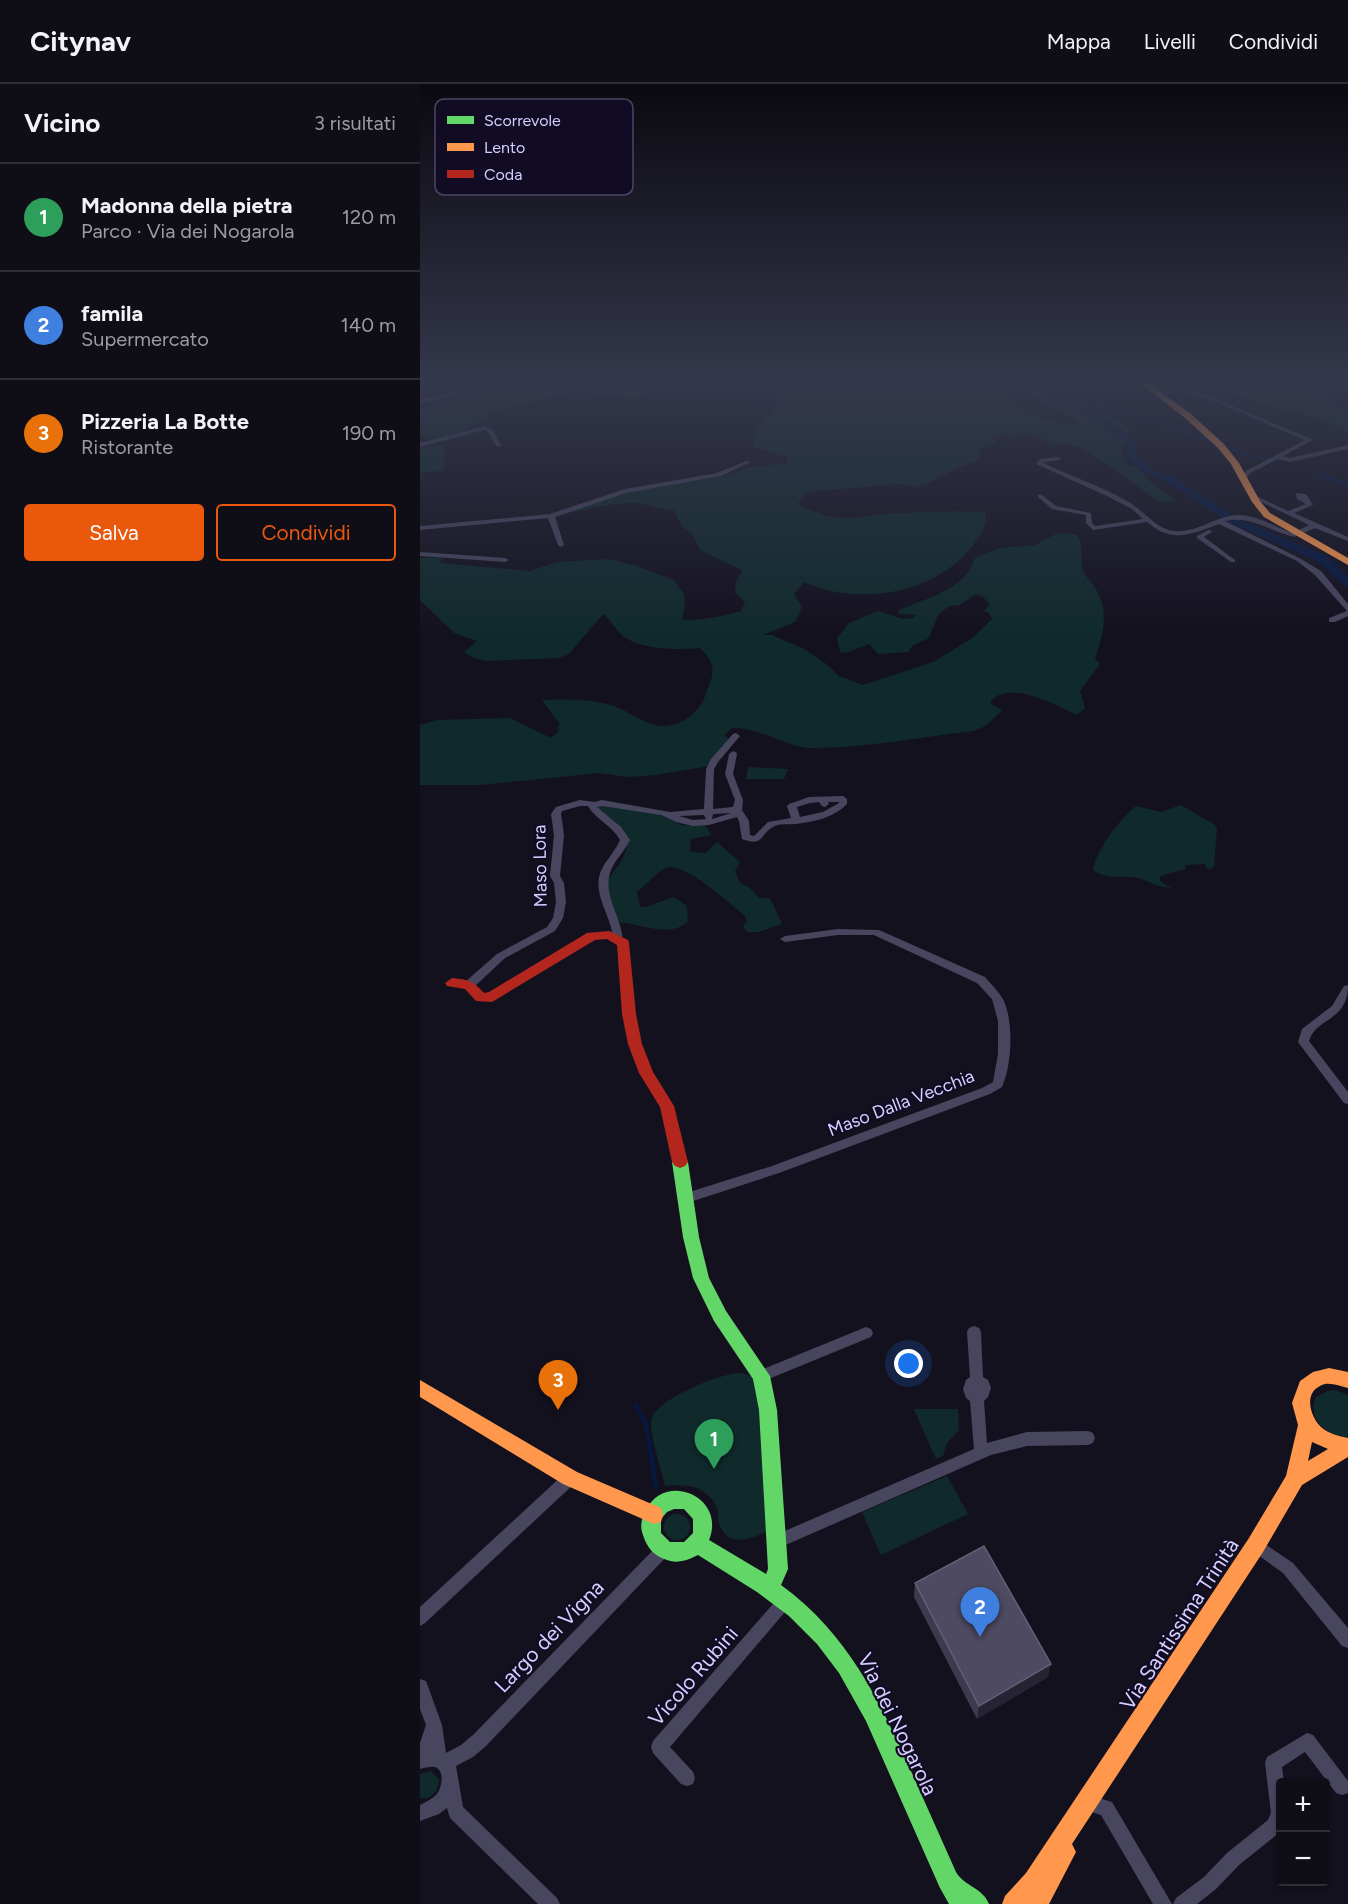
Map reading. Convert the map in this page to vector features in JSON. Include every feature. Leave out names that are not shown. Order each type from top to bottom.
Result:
[{"type":"street","points":[[420,528],[551,516],[625,491],[710,477],[738,466]]},
{"type":"street","points":[[1044,466],[1106,493],[1135,509],[1165,532],[1179,534],[1243,517],[1281,531],[1298,534],[1313,526]]},
{"type":"street","points":[[1244,466],[1248,469],[1254,497],[1271,518],[1348,562]]},
{"type":"street","points":[[1248,469],[1256,466]]},
{"type":"street","points":[[1040,496],[1054,508],[1089,514],[1089,523],[1093,528],[1149,520]]},
{"type":"street","points":[[1254,497],[1313,526],[1348,539]]},
{"type":"street","points":[[1288,513],[1307,506],[1309,502]]},
{"type":"street","points":[[551,516],[561,545]]},
{"type":"street","points":[[1224,521],[1218,527],[1199,537],[1233,561]]},
{"type":"street","points":[[1224,521],[1299,560],[1318,573],[1348,611],[1332,620]]},
{"type":"street","points":[[420,554],[505,560]]},
{"type":"street","points":[[708,816],[709,778],[712,764],[736,736]]},
{"type":"street","points":[[734,754],[729,774],[739,800],[738,811],[744,821],[745,837],[749,839],[761,837],[771,824],[796,821],[817,818],[838,808],[843,804],[843,799],[809,800],[792,806],[796,821]]},
{"type":"street","points":[[822,799],[829,812]]},
{"type":"street","name":"Maso Lora","points":[[469,985],[501,956],[551,929],[558,918],[561,902],[559,883],[555,876],[559,835],[556,814],[559,809],[567,806],[580,803],[593,804]]},
{"type":"street","points":[[618,940],[619,928],[607,897],[604,877],[626,840],[618,828],[591,807],[593,804],[602,803],[672,814],[679,820],[690,823],[708,816],[738,811]]},
{"type":"street","name":"Maso Dalla Vecchia","points":[[684,1199],[841,1145],[986,1091],[998,1084],[1004,1052],[1003,1013],[993,992],[981,980],[875,932],[838,932],[785,939]]},
{"type":"street","points":[[452,983],[469,985],[481,998],[492,997],[542,969],[592,936],[609,935],[622,943],[625,952],[628,1013],[646,1075],[664,1096],[670,1113],[684,1199],[701,1278],[709,1295],[761,1376],[768,1410],[769,1461],[778,1569],[769,1590]]},
{"type":"street","points":[[1348,989],[1336,1009],[1306,1032],[1303,1042],[1348,1100]]},
{"type":"street","points":[[974,1332],[981,1453]]},
{"type":"street","points":[[761,1376],[866,1333]]},
{"type":"street","name":"Via Santissima Trinità","points":[[1344,1375],[1313,1380],[1300,1394],[1299,1405],[1307,1426],[1326,1442],[1348,1447]]},
{"type":"street","points":[[420,1388],[570,1478],[654,1515]]},
{"type":"street","name":"Via Santissima Trinità","points":[[1037,1904],[1094,1796],[1256,1545],[1294,1479],[1307,1426]]},
{"type":"street","points":[[776,1542],[981,1453],[1015,1441],[1088,1438]]},
{"type":"street","name":"Via Santissima Trinità","points":[[1294,1479],[1348,1447]]},
{"type":"street","points":[[420,1618],[570,1478]]},
{"type":"street","points":[[677,1500],[694,1503],[700,1509],[704,1526],[696,1543],[680,1552],[663,1550],[657,1545],[650,1531],[654,1515],[668,1502],[677,1500]]},
{"type":"street","name":"Via dei Nogarola","points":[[696,1543],[729,1561],[786,1601],[812,1624],[839,1654],[861,1690],[948,1881],[962,1904]]},
{"type":"street","points":[[1256,1545],[1288,1568],[1348,1640]]},
{"type":"street","name":"Largo dei Vigna","points":[[424,1812],[447,1794],[438,1767],[467,1751],[663,1550]]},
{"type":"street","name":"Vicolo Rubini","points":[[687,1778],[659,1747],[786,1601]]},
{"type":"street","points":[[420,1687],[434,1725],[438,1767],[456,1812],[551,1904]]},
{"type":"street","points":[[1182,1904],[1210,1883],[1233,1859],[1275,1826],[1280,1814],[1274,1763],[1307,1741],[1342,1787]]},
{"type":"street","points":[[1094,1796],[1106,1808],[1163,1904]]},
{"type":"street","name":"Via Santissima Trinità","points":[[1013,1904],[1034,1881],[1086,1800],[1094,1796]]},
{"type":"street","points":[[424,1812],[456,1812]]},
{"type":"street","name":"Via dei Nogarola","points":[[948,1881],[978,1904]]},
{"type":"green space","points":[[420,466],[444,466],[444,470],[420,473]]},
{"type":"green space","points":[[752,466],[963,466],[916,487],[899,484],[807,492],[798,503],[814,512],[845,518],[921,512],[985,512],[985,526],[979,537],[958,562],[939,575],[918,585],[872,594],[848,594],[825,590],[804,582],[794,594],[802,607],[795,622],[763,635],[772,635],[804,649],[839,676],[863,685],[933,662],[971,639],[992,619],[989,613],[984,611],[990,604],[976,594],[960,605],[950,606],[937,617],[929,638],[912,646],[908,652],[878,654],[869,644],[846,653],[840,652],[837,638],[849,623],[878,611],[903,619],[913,618],[916,615],[899,614],[898,611],[954,585],[969,571],[975,558],[1000,548],[1035,545],[1062,533],[1077,535],[1081,547],[1082,567],[1101,600],[1104,617],[1095,659],[1100,664],[1080,691],[1085,708],[1077,715],[1033,696],[1010,693],[991,700],[991,704],[1003,710],[987,725],[973,731],[873,744],[812,748],[793,745],[753,731],[732,728],[724,735],[730,740],[710,766],[628,777],[599,773],[480,785],[420,785],[420,725],[438,720],[510,718],[551,738],[558,732],[559,723],[542,700],[583,700],[612,705],[648,723],[672,725],[687,719],[699,708],[711,682],[713,671],[711,662],[700,648],[670,649],[638,644],[622,635],[603,614],[569,654],[559,658],[486,661],[473,658],[464,652],[477,641],[454,633],[420,600],[420,558],[442,558],[440,563],[530,571],[556,562],[608,559],[634,565],[674,580],[684,594],[685,605],[682,620],[705,619],[734,613],[741,611],[745,602],[735,593],[736,582],[742,570],[700,550],[694,537],[681,525],[674,510],[627,503],[564,514],[606,498],[638,490],[724,476]]},
{"type":"green space","points":[[1109,466],[1138,468],[1155,486],[1177,501],[1160,502]]},
{"type":"green space","points":[[748,767],[788,769],[784,779],[746,779]]},
{"type":"green space","points":[[594,805],[659,814],[681,825],[705,825],[712,835],[691,839],[690,852],[706,853],[717,842],[740,862],[735,871],[740,883],[749,887],[759,898],[770,898],[782,924],[758,932],[747,932],[743,926],[747,922],[745,916],[695,877],[674,867],[662,870],[637,892],[640,906],[646,907],[674,897],[687,906],[688,922],[680,927],[663,930],[619,922],[609,898],[608,882],[625,852],[626,836],[617,824]]},
{"type":"green space","points":[[1181,805],[1217,828],[1214,867],[1208,870],[1205,864],[1185,865],[1186,869],[1160,876],[1160,881],[1171,888],[1138,878],[1105,876],[1093,870],[1099,853],[1110,835],[1136,806],[1161,812]]},
{"type":"green space","points":[[741,1373],[758,1378],[769,1530],[742,1540],[729,1537],[724,1533],[719,1524],[717,1508],[713,1500],[702,1490],[681,1485],[665,1486],[651,1429],[654,1414],[675,1397],[705,1382]]},
{"type":"green space","points":[[1336,1390],[1348,1395],[1348,1437],[1326,1430],[1316,1419],[1314,1412],[1316,1397]]},
{"type":"green space","points":[[914,1409],[958,1409],[959,1430],[947,1443],[943,1456],[936,1459]]},
{"type":"green space","points":[[947,1476],[968,1514],[881,1555],[862,1512]]},
{"type":"green space","points":[[677,1514],[686,1518],[690,1527],[686,1536],[677,1540],[668,1536],[664,1527],[668,1518]]},
{"type":"green space","points":[[431,1771],[439,1780],[438,1788],[428,1798],[420,1798],[420,1774]]},
{"type":"building","points":[[984,1546],[1051,1664],[979,1706],[915,1583]]},
{"type":"waterway","points":[[1142,466],[1171,480],[1234,521],[1323,559],[1348,583]]},
{"type":"waterway","points":[[1317,473],[1348,486]]},
{"type":"waterway","points":[[635,1404],[645,1422],[650,1447]]},
{"type":"waterway","points":[[650,1446],[656,1488]]},
{"type":"traffic: fast","points":[[680,1162],[691,1237],[701,1278],[720,1316],[761,1376],[768,1410],[778,1569],[769,1590]]},
{"type":"traffic: fast","points":[[677,1499],[687,1501],[696,1507],[702,1516],[704,1526],[702,1536],[696,1545],[687,1551],[677,1553],[667,1551],[658,1545],[652,1536],[650,1526],[652,1516],[658,1507],[667,1501],[677,1499]]},
{"type":"traffic: fast","points":[[696,1543],[747,1574],[796,1609],[836,1651],[856,1681],[873,1713],[948,1880],[962,1904]]},
{"type":"traffic: fast","points":[[957,1889],[978,1904]]},
{"type":"traffic: slow","points":[[1237,466],[1256,502],[1267,515],[1348,562]]},
{"type":"traffic: slow","points":[[1348,1380],[1331,1376],[1319,1377],[1306,1387],[1301,1403],[1305,1420],[1314,1432],[1327,1440],[1348,1447]]},
{"type":"traffic: slow","points":[[420,1388],[570,1478],[654,1515]]},
{"type":"traffic: slow","points":[[1013,1904],[1034,1881],[1256,1545],[1295,1479],[1307,1426]]},
{"type":"traffic: slow","points":[[1295,1479],[1348,1447]]},
{"type":"traffic: slow","points":[[1037,1904],[1065,1852]]},
{"type":"traffic: jam","points":[[452,983],[469,985],[481,998],[492,997],[592,936],[609,935],[623,943],[629,1014],[635,1044],[646,1073],[667,1106],[680,1162]]},
{"type":"place","name":"Pizzeria La Botte","points":[[558,1410]]},
{"type":"place","name":"Madonna della pietra","points":[[714,1469]]},
{"type":"place","name":"famila","points":[[980,1637]]}]
